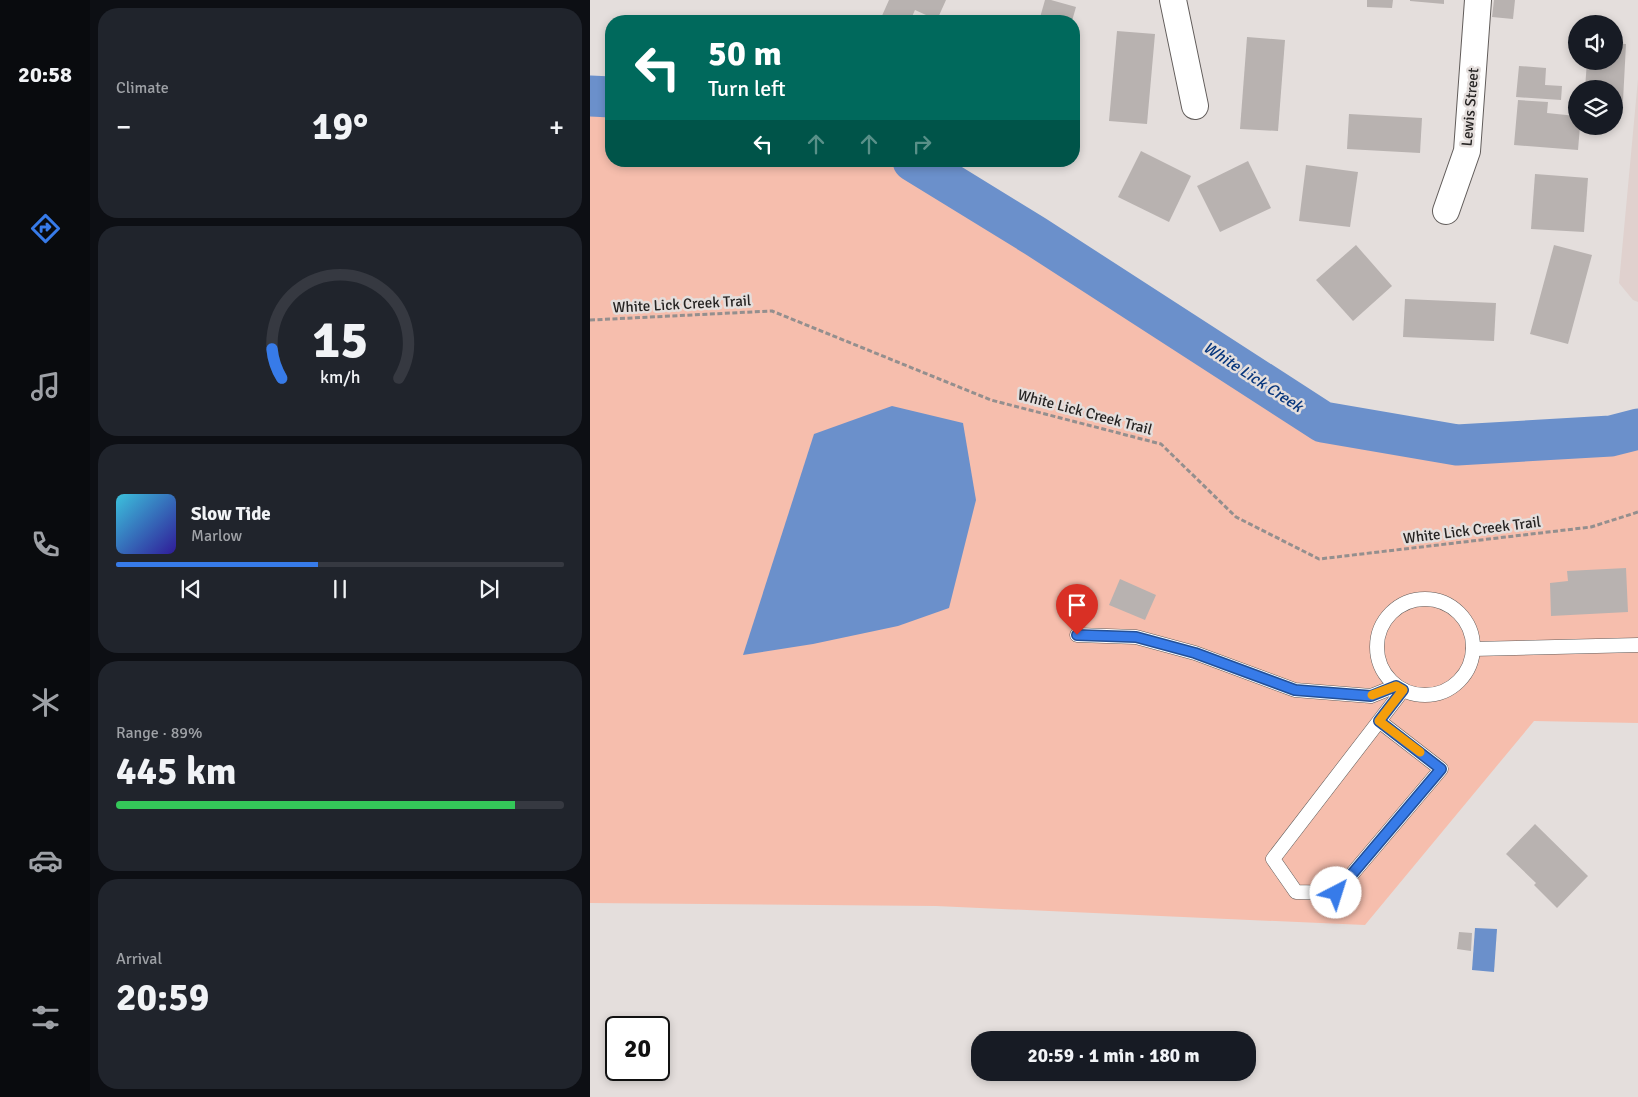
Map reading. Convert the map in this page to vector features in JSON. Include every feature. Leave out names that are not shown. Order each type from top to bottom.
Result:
[{"type":"street","points":[[1173,0],[1195,106]]},
{"type":"street","name":"Lewis Street","points":[[1446,211],[1467,152],[1478,0]]},
{"type":"lane","points":[[1430,598],[1445,602],[1459,611],[1468,624],[1473,640],[1473,656],[1467,671],[1457,684],[1443,692],[1427,696],[1411,693],[1400,688],[1385,675],[1378,660],[1376,645],[1380,629],[1387,616],[1399,605],[1414,599],[1430,598]]},
{"type":"lane","points":[[1077,635],[1136,637],[1195,653],[1295,690],[1371,696],[1400,688]]},
{"type":"lane","points":[[1473,649],[1638,645]]},
{"type":"lane","points":[[1379,721],[1441,769],[1336,893],[1296,892],[1273,859],[1379,721],[1400,688]]},
{"type":"path","name":"White Lick Creek Trail","points":[[590,320],[772,311],[991,400],[1161,444],[1236,517],[1319,559],[1591,527],[1638,512]]},
{"type":"shaded area","points":[[1638,79],[1638,302],[1633,300],[1619,283]]},
{"type":"shaded area","points":[[590,96],[605,97],[605,167],[923,167],[1035,236],[1323,422],[1457,445],[1611,436],[1638,429],[1638,723],[1534,721],[1365,925],[936,906],[590,903]]},
{"type":"water","points":[[892,406],[963,423],[976,500],[949,608],[898,626],[813,644],[743,655],[814,434]]},
{"type":"water","points":[[1475,928],[1497,929],[1494,972],[1472,970]]},
{"type":"building","points":[[889,0],[946,0],[939,15],[926,15],[915,10],[913,15],[882,15]]},
{"type":"building","points":[[1045,0],[1076,7],[1074,15],[1041,15]]},
{"type":"building","points":[[1367,0],[1393,0],[1392,8],[1367,7]]},
{"type":"building","points":[[1444,0],[1444,4],[1410,1]]},
{"type":"building","points":[[1494,0],[1515,0],[1513,19],[1492,17]]},
{"type":"building","points":[[1117,31],[1155,34],[1147,124],[1109,121]]},
{"type":"building","points":[[1247,37],[1285,40],[1278,131],[1240,129]]},
{"type":"building","points":[[1623,44],[1626,44],[1623,101],[1623,80],[1586,80],[1586,70],[1623,70]]},
{"type":"building","points":[[1519,66],[1546,68],[1545,85],[1562,86],[1561,100],[1516,97]]},
{"type":"building","points":[[1518,100],[1548,102],[1547,113],[1568,115],[1568,135],[1579,135],[1578,150],[1514,145]]},
{"type":"building","points":[[1349,114],[1422,118],[1420,153],[1347,149]]},
{"type":"building","points":[[1141,151],[1191,176],[1169,222],[1118,197]]},
{"type":"building","points":[[1248,161],[1271,208],[1220,232],[1197,186]]},
{"type":"building","points":[[1306,165],[1358,172],[1350,227],[1299,221]]},
{"type":"building","points":[[1535,174],[1588,178],[1584,232],[1531,229]]},
{"type":"building","points":[[1356,245],[1392,286],[1353,321],[1316,280]]},
{"type":"building","points":[[1554,245],[1592,255],[1568,344],[1530,334]]},
{"type":"building","points":[[1405,299],[1496,303],[1494,341],[1403,337]]},
{"type":"building","points":[[1626,568],[1628,612],[1551,616],[1550,583],[1568,581],[1567,571]]},
{"type":"building","points":[[1120,579],[1156,595],[1145,620],[1109,605]]},
{"type":"building","points":[[1535,824],[1588,876],[1557,908],[1534,885],[1536,883],[1506,854]]},
{"type":"building","points":[[1459,932],[1472,933],[1471,951],[1457,949]]},
{"type":"waterway","name":"White Lick Creek","points":[[590,96],[605,97]]},
{"type":"waterway","name":"White Lick Creek","points":[[923,167],[1035,236],[1323,422],[1457,445],[1611,436],[1638,429]]},
{"type":"slow traffic","points":[[1372,695],[1396,686],[1403,690],[1379,721],[1420,752]]},
{"type":"route","points":[[1077,635],[1136,637],[1195,653],[1295,690],[1371,696],[1396,686],[1403,690],[1379,721],[1441,769],[1336,893]]}]
